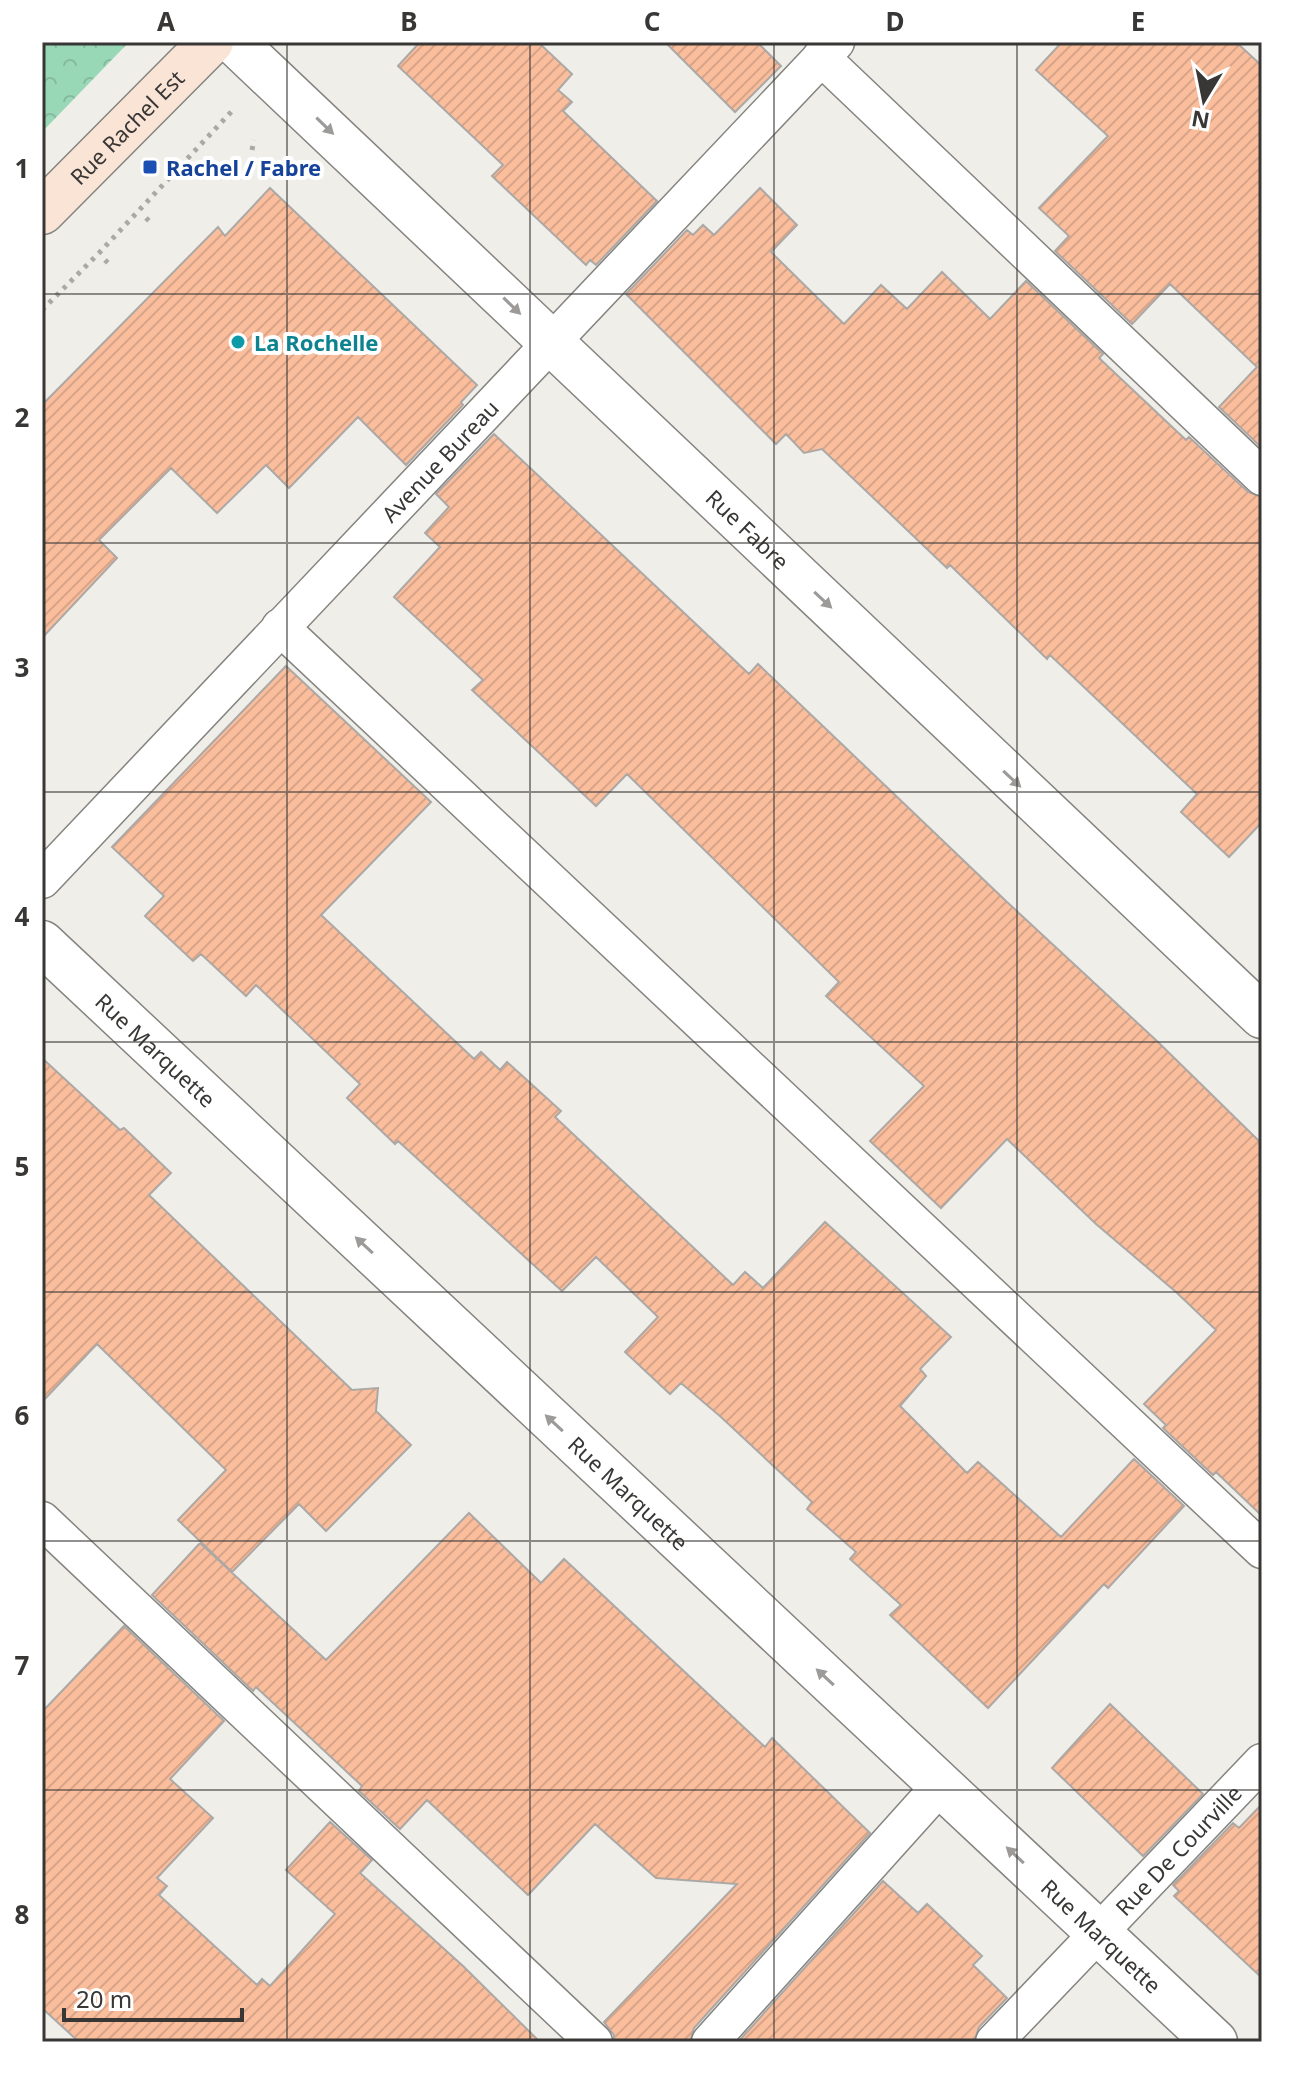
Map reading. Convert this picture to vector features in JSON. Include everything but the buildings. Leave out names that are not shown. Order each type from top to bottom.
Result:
[{"type":"main road","name":"Rue Rachel Est","points":[[42,212],[211,42]]},
{"type":"street","name":"Rue Fabre","points":[[234,42],[1262,1016]]},
{"type":"street","name":"Rue Marquette","points":[[42,943],[1215,2042]]},
{"type":"lane","name":"Avenue Bureau","points":[[42,880],[828,49]]},
{"type":"lane","points":[[828,49],[1262,477]]},
{"type":"lane","points":[[280,627],[1262,1550]]},
{"type":"lane","points":[[42,1520],[594,2042]]},
{"type":"lane","name":"Rue De Courville","points":[[994,2042],[1262,1762]]},
{"type":"lane","points":[[710,2042],[941,1785]]},
{"type":"path","points":[[42,310],[268,73]]},
{"type":"path","points":[[252,150],[254,140]]},
{"type":"green space","points":[[42,42],[129,42],[42,132]]},
{"type":"place","name":"Rachel / Fabre","points":[[150,167]]},
{"type":"place","name":"La Rochelle","points":[[238,342]]}]
